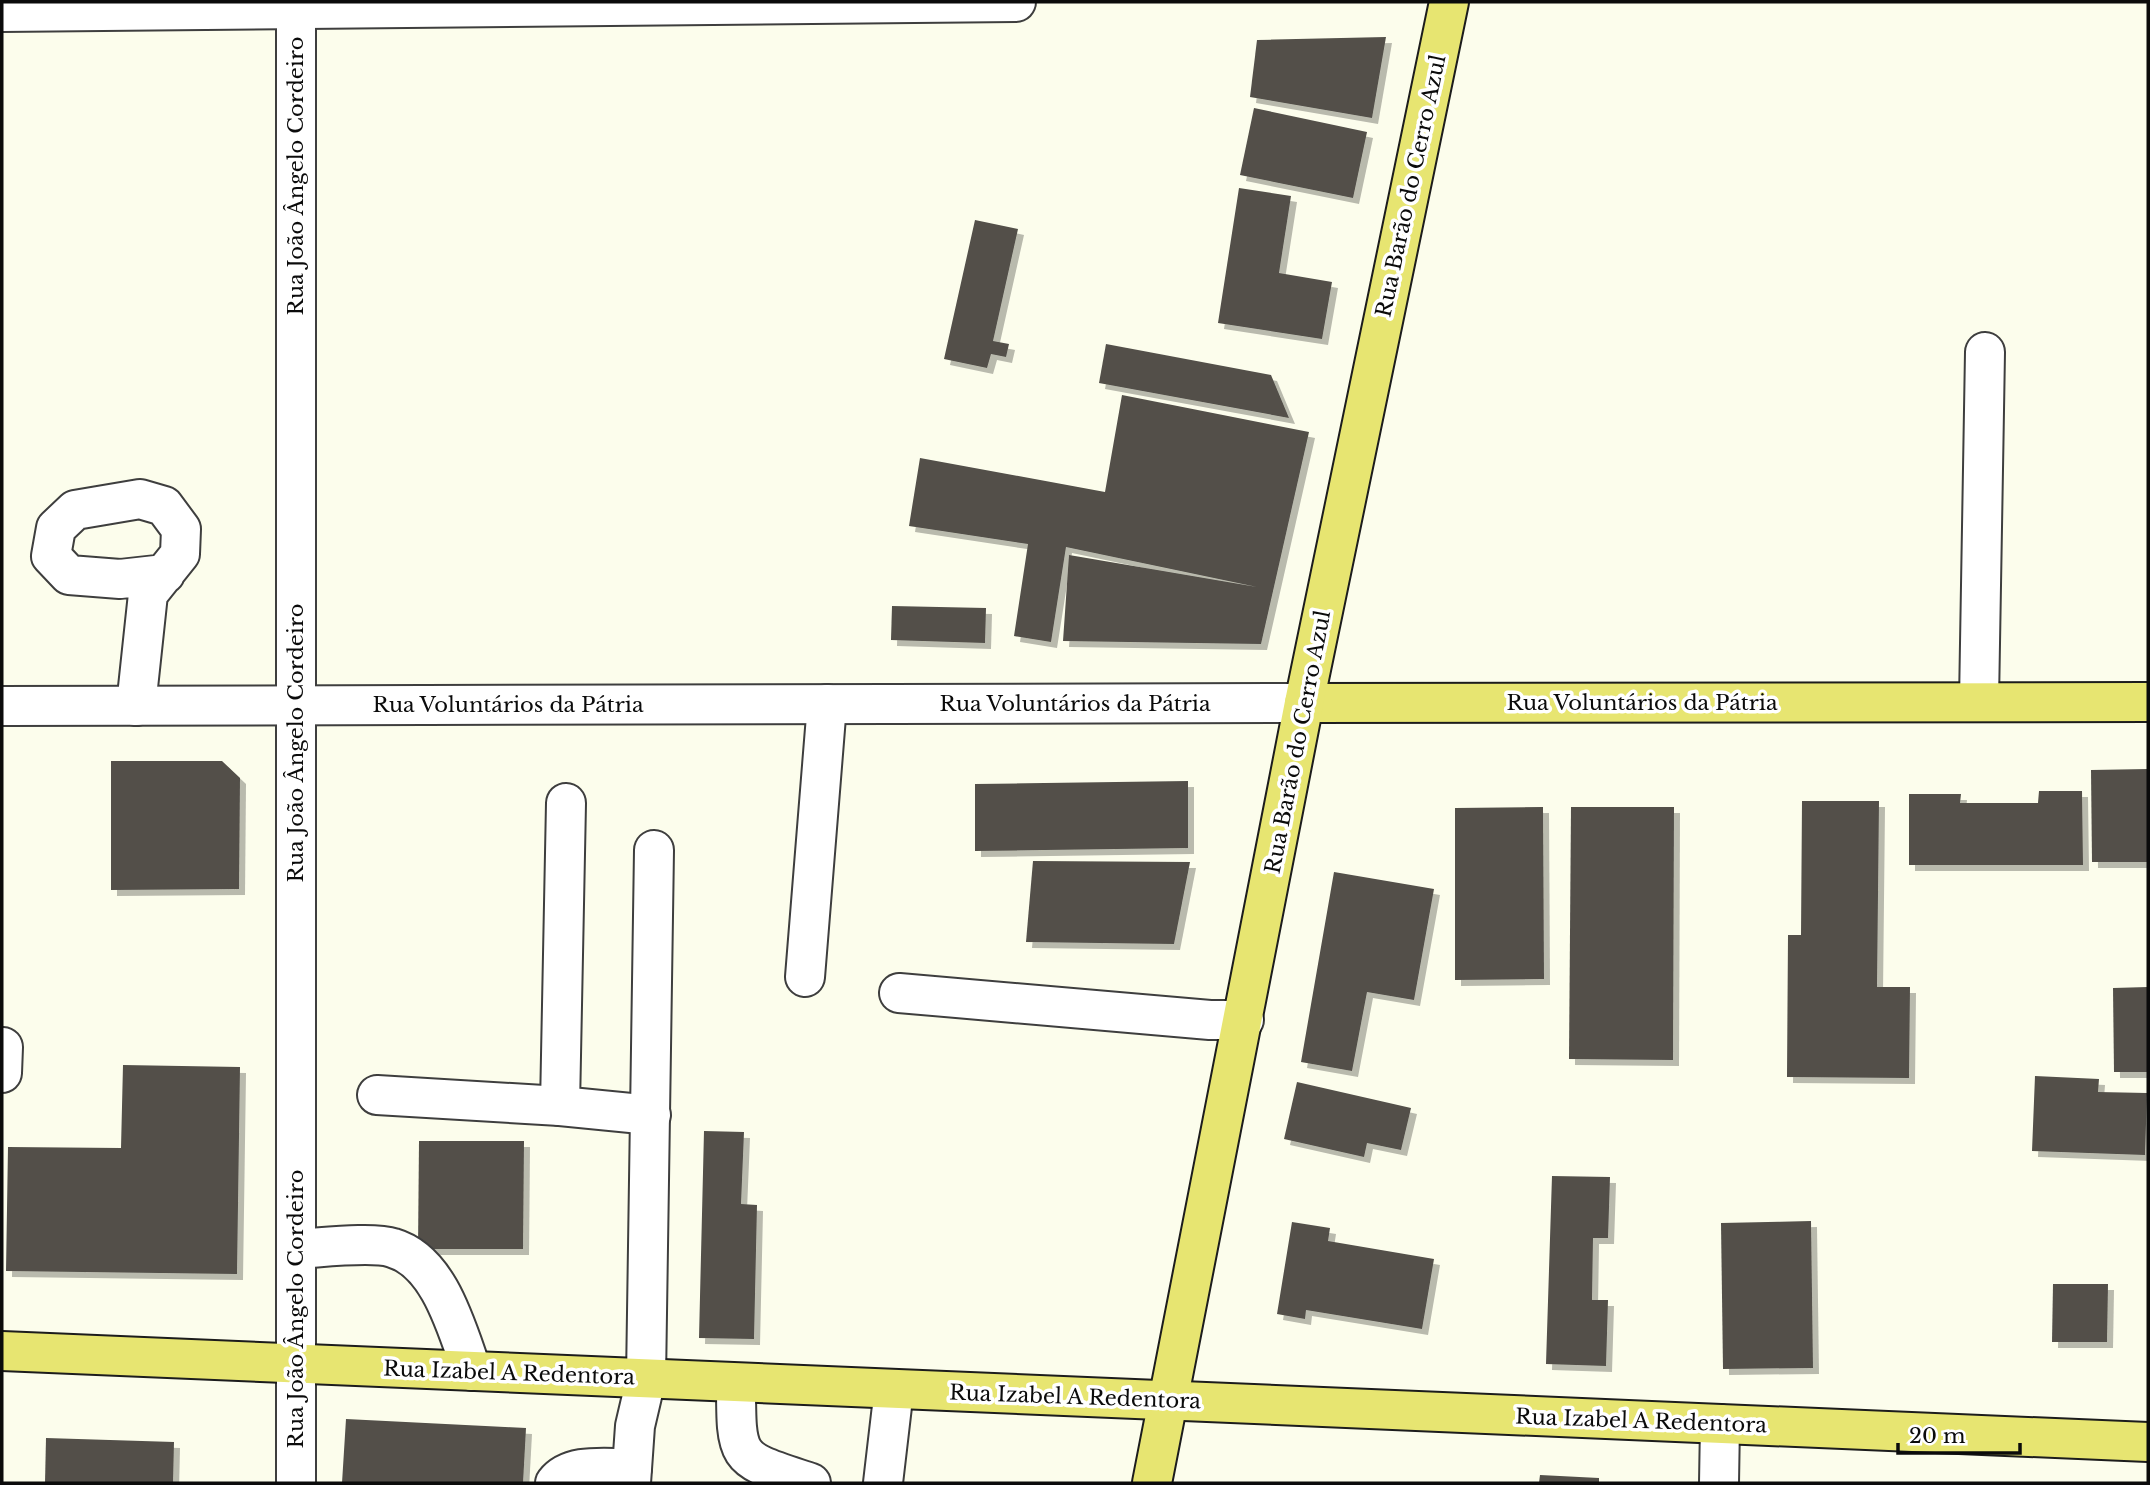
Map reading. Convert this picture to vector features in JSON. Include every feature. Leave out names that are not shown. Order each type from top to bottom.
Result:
[{"type":"main road","name":"Rua Barão do Cerro Azul","points":[[1152,1483],[1304,703],[1450,2]]},
{"type":"main road","name":"Rua Voluntários da Pátria","points":[[1304,703],[2148,702]]},
{"type":"main road","name":"Rua Izabel A Redentora","points":[[2,1351],[2148,1443]]},
{"type":"street","points":[[2,12],[296,6],[1016,2]]},
{"type":"street","name":"Rua João Ângelo Cordeiro","points":[[296,6],[296,1483]]},
{"type":"street","points":[[1979,702],[1985,352]]},
{"type":"street","points":[[136,706],[148,594],[164,574]]},
{"type":"street","name":"Rua Voluntários da Pátria","points":[[2,706],[1304,703]]},
{"type":"street","points":[[805,977],[827,704]]},
{"type":"street","points":[[561,1106],[566,803]]},
{"type":"street","points":[[555,1483],[562,1475],[576,1469],[632,1476],[635,1426],[646,1379],[654,850]]},
{"type":"street","points":[[900,993],[1210,1020],[1244,1020]]},
{"type":"street","points":[[2,1073],[3,1047]]},
{"type":"street","points":[[377,1095],[561,1106],[650,1115]]},
{"type":"street","points":[[296,1249],[393,1248],[431,1273],[448,1306],[472,1371]]},
{"type":"street","points":[[736,1383],[736,1435],[742,1450],[754,1465],[811,1483]]},
{"type":"street","points":[[883,1483],[894,1389]]},
{"type":"street","points":[[1719,1483],[1720,1424]]},
{"type":"building","points":[[1386,37],[1372,118],[1250,97],[1257,40]]},
{"type":"building","points":[[1254,108],[1367,132],[1353,198],[1240,175]]},
{"type":"building","points":[[1239,188],[1291,196],[1279,273],[1332,282],[1322,339],[1218,323]]},
{"type":"building","points":[[975,220],[1018,229],[993,341],[1009,344],[1006,357],[991,354],[987,368],[944,359]]},
{"type":"building","points":[[1106,344],[1271,375],[1289,418],[1099,383]]},
{"type":"building","points":[[1122,395],[1309,432],[1261,644],[1063,641],[1069,555],[1257,587],[1066,547],[1051,642],[1014,636],[1028,544],[909,526],[920,458],[1105,492]]},
{"type":"building","points":[[892,606],[986,608],[985,643],[891,640]]},
{"type":"building","points":[[111,761],[222,761],[240,778],[239,889],[111,890]]},
{"type":"building","points":[[2148,769],[2148,862],[2092,862],[2091,770]]},
{"type":"building","points":[[1188,781],[1188,848],[975,851],[975,784]]},
{"type":"building","points":[[2039,791],[2082,791],[2083,865],[1909,865],[1909,794],[1961,794],[1960,803],[2038,803]]},
{"type":"building","points":[[1802,801],[1879,801],[1877,987],[1910,987],[1909,1078],[1787,1077],[1788,935],[1801,935]]},
{"type":"building","points":[[1543,807],[1544,979],[1455,980],[1455,808]]},
{"type":"building","points":[[1571,807],[1674,807],[1673,1060],[1569,1059]]},
{"type":"building","points":[[1033,861],[1190,862],[1174,944],[1026,942]]},
{"type":"building","points":[[1334,872],[1434,889],[1414,1000],[1367,992],[1352,1071],[1301,1062]]},
{"type":"building","points":[[2148,987],[2148,1072],[2114,1072],[2113,988]]},
{"type":"building","points":[[123,1065],[240,1067],[237,1274],[6,1271],[8,1147],[121,1148]]},
{"type":"building","points":[[2035,1076],[2099,1079],[2098,1092],[2147,1093],[2145,1155],[2032,1151]]},
{"type":"building","points":[[1297,1082],[1411,1108],[1401,1150],[1367,1143],[1364,1157],[1284,1139]]},
{"type":"building","points":[[704,1131],[744,1132],[741,1204],[757,1205],[754,1339],[699,1338]]},
{"type":"building","points":[[419,1141],[524,1141],[523,1249],[418,1249]]},
{"type":"building","points":[[1552,1176],[1610,1177],[1608,1238],[1593,1238],[1592,1300],[1608,1300],[1606,1366],[1546,1364]]},
{"type":"building","points":[[1811,1221],[1813,1368],[1723,1369],[1721,1223]]},
{"type":"building","points":[[1292,1222],[1330,1228],[1328,1241],[1434,1259],[1422,1329],[1306,1310],[1305,1319],[1277,1314]]},
{"type":"building","points":[[2053,1284],[2108,1284],[2107,1342],[2052,1342]]},
{"type":"building","points":[[346,1419],[526,1428],[523,1483],[342,1483]]},
{"type":"building","points":[[46,1438],[174,1442],[173,1483],[45,1483]]},
{"type":"building","points":[[1540,1475],[1599,1478],[1599,1483],[1539,1483]]}]
